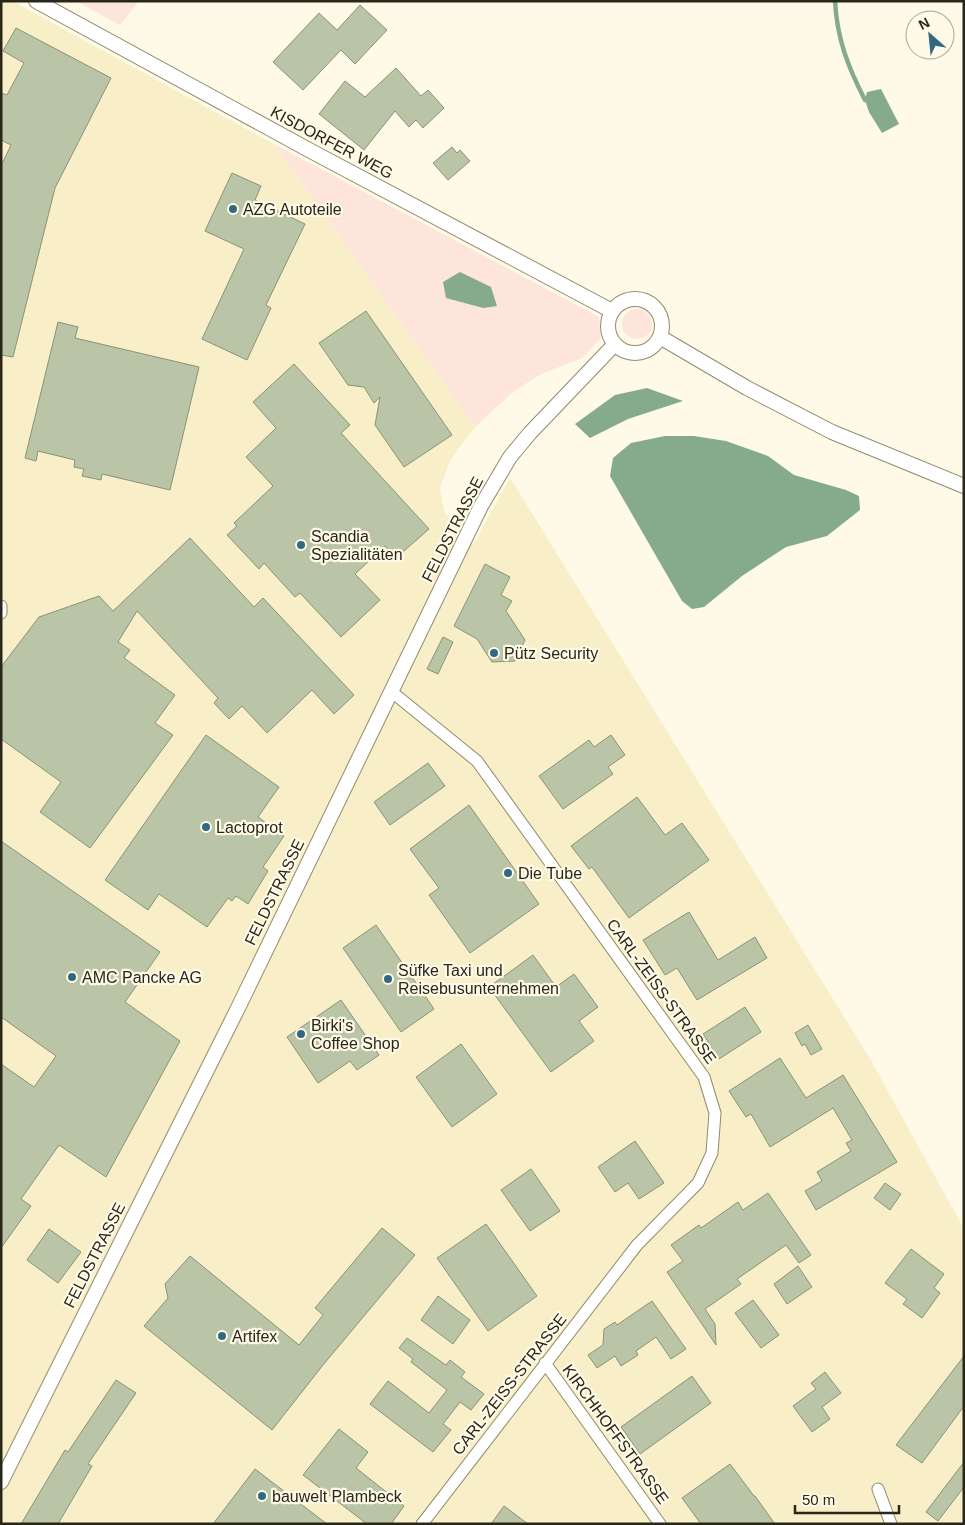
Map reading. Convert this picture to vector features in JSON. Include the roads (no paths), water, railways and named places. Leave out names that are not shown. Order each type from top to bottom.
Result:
[{"type":"street","name":"KISDORFER WEG","points":[[36,1],[309,150],[612,311]]},
{"type":"street","points":[[635,298],[644,300],[652,304],[662,319],[660,337],[648,350],[630,352],[622,350],[610,337],[608,320],[618,304],[635,298]]},
{"type":"street","points":[[660,337],[747,388],[832,432],[964,486]]},
{"type":"street","name":"FELDSTRASSE","points":[[1,1482],[239,1006],[481,506],[510,457],[530,433],[615,344]]},
{"type":"street","points":[[1,606],[1,614]]},
{"type":"street","name":"CARL-ZEISS-STRASSE","points":[[392,692],[477,761],[704,1077],[714,1113],[712,1154],[698,1183],[637,1245],[422,1524]]},
{"type":"street","name":"KIRCHHOFFSTRASSE","points":[[545,1363],[660,1524]]},
{"type":"street","points":[[878,1489],[891,1524]]},
{"type":"waterway","points":[[835,1],[838,28],[844,52],[865,100]]},
{"type":"place","name":"AZG Autoteile","points":[[233,209]]},
{"type":"place","name":"Scandia Spezialitäten","points":[[301,545]]},
{"type":"place","name":"Pütz Security","points":[[494,653]]},
{"type":"place","name":"Lactoprot","points":[[206,827]]},
{"type":"place","name":"Die Tube","points":[[508,873]]},
{"type":"place","name":"AMC Pancke AG","points":[[72,977]]},
{"type":"place","name":"Süfke Taxi und Reisebusunternehmen","points":[[388,979]]},
{"type":"place","name":"Birki's Coffee Shop","points":[[301,1034]]},
{"type":"place","name":"Artifex","points":[[222,1336]]},
{"type":"place","name":"bauwelt Plambeck","points":[[262,1496]]}]
